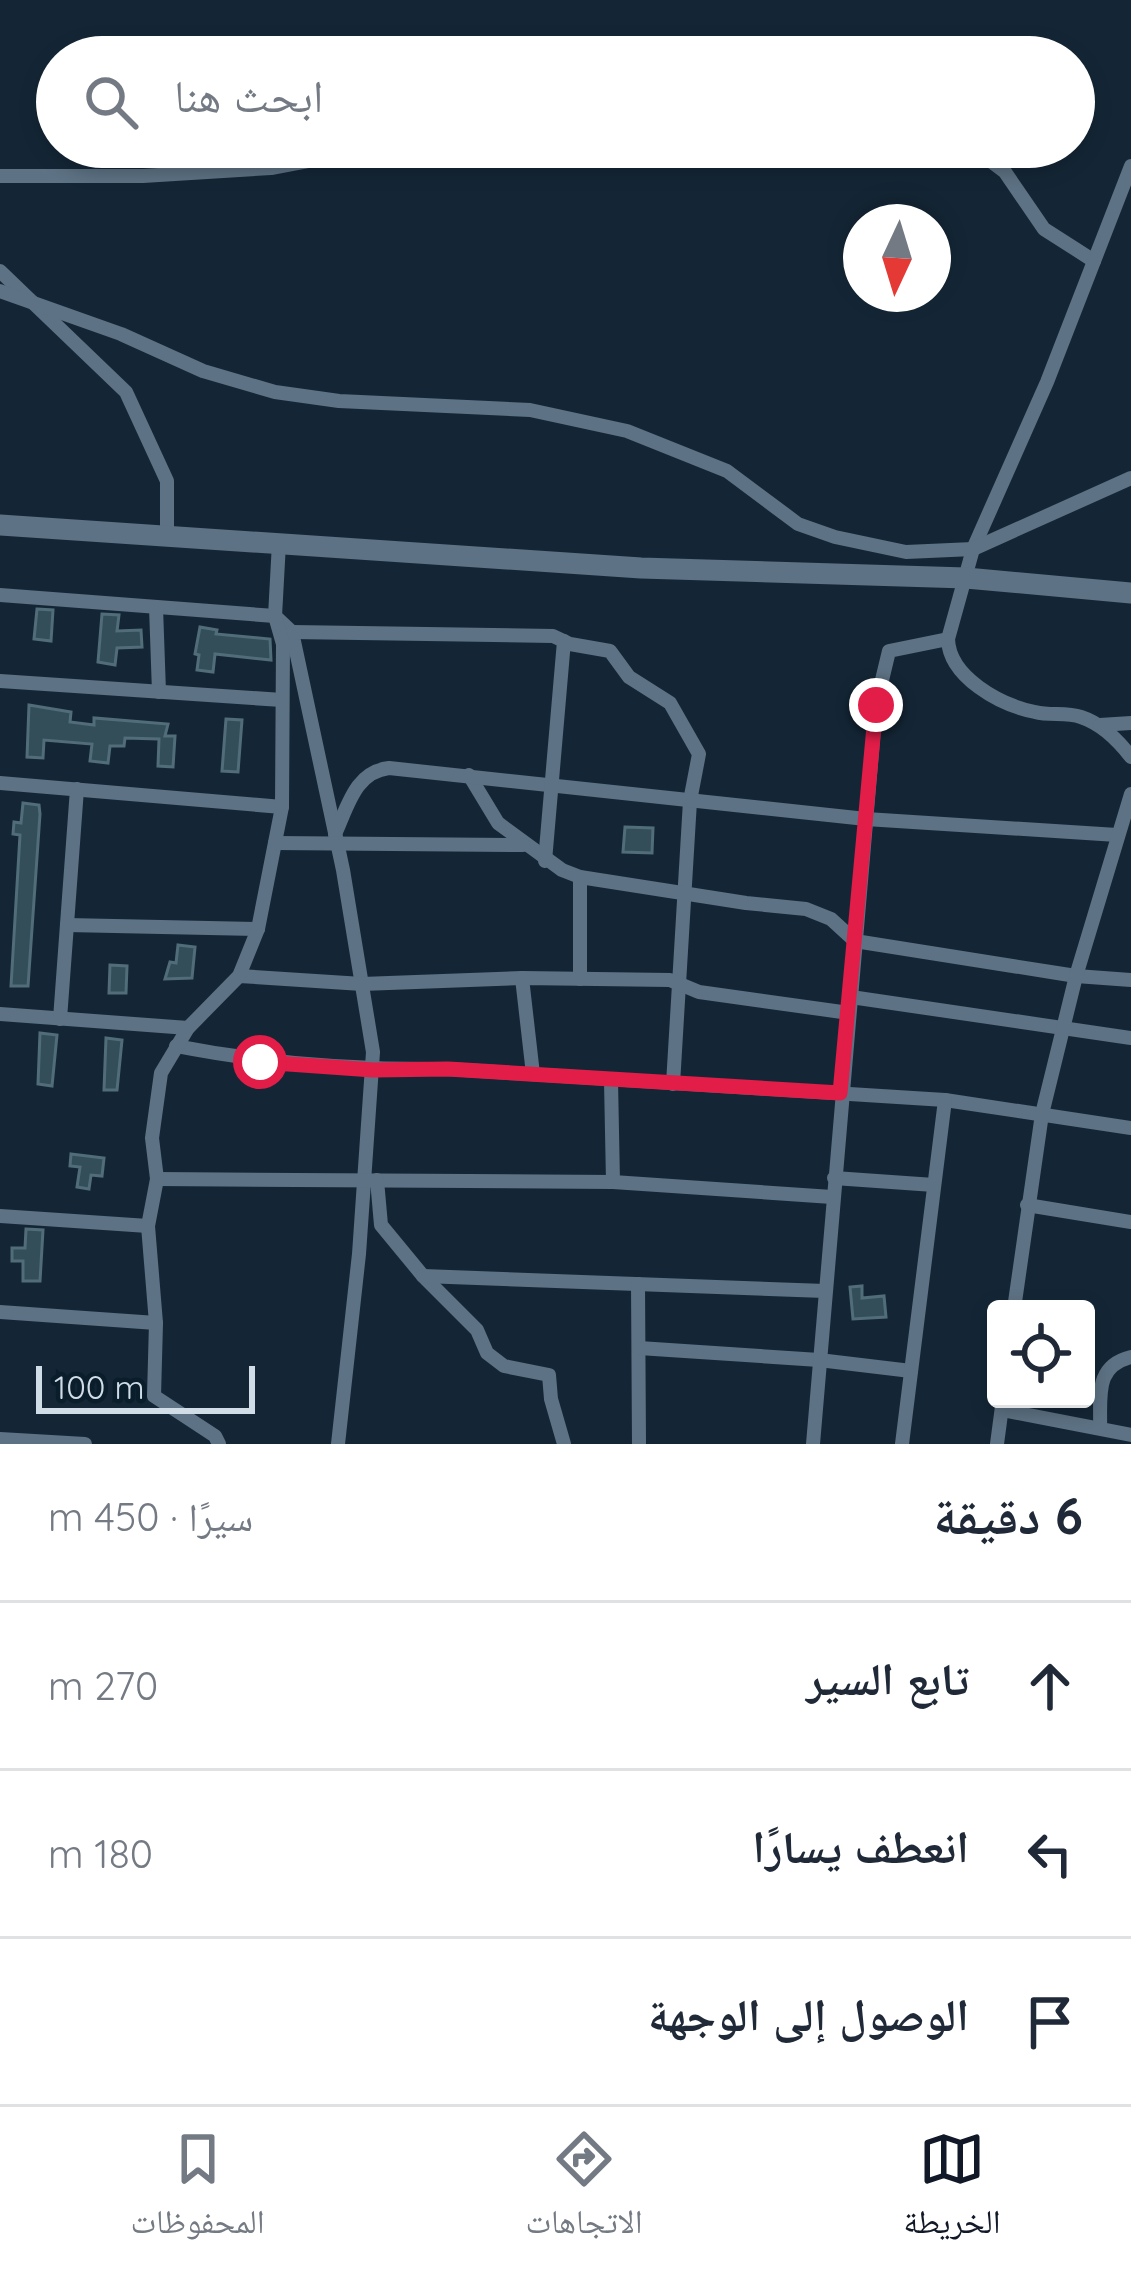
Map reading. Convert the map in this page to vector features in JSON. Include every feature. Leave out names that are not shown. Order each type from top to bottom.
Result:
[{"type":"main road","points":[[0,525],[640,568],[966,578],[1131,593]]},
{"type":"street","points":[[1131,166],[973,550],[948,639],[948,653],[955,664],[992,695],[1032,712],[1068,714],[1097,725],[1131,757]]},
{"type":"street","points":[[0,176],[143,176],[271,168]]},
{"type":"street","points":[[1000,168],[1044,229],[1094,261]]},
{"type":"street","points":[[0,271],[126,392],[167,481],[167,536]]},
{"type":"street","points":[[0,291],[121,334],[202,370],[275,392],[339,401],[530,410],[609,426],[703,459],[746,482],[798,524],[906,552],[973,550],[1131,478]]},
{"type":"street","points":[[219,1444],[215,1436],[154,1396],[156,1324],[148,1226],[157,1179],[152,1138],[161,1073],[188,1028],[239,976],[259,929],[282,807],[284,644],[275,616],[279,543]]},
{"type":"street","points":[[0,595],[275,616],[292,632],[336,839],[373,1070],[371,1180],[338,1444]]},
{"type":"street","points":[[156,607],[159,692]]},
{"type":"street","points":[[292,632],[553,636],[610,651],[629,677],[670,704],[698,748],[690,801],[673,1084]]},
{"type":"street","points":[[813,1444],[873,725],[884,659],[898,648],[948,639]]},
{"type":"street","points":[[545,861],[564,641]]},
{"type":"street","points":[[0,681],[283,700]]},
{"type":"street","points":[[1097,725],[1131,723]]},
{"type":"street","points":[[336,839],[359,782],[370,772],[389,768],[866,820],[1117,835]]},
{"type":"street","points":[[469,775],[498,823],[545,861],[580,877],[806,909],[830,920],[855,941],[1076,976],[1131,980]]},
{"type":"street","points":[[0,783],[282,807]]},
{"type":"street","points":[[59,1019],[77,789]]},
{"type":"street","points":[[1015,1300],[1042,1114],[1076,976],[1131,794]]},
{"type":"street","points":[[275,842],[336,839],[524,845]]},
{"type":"street","points":[[580,877],[580,979]]},
{"type":"street","points":[[67,925],[259,929]]},
{"type":"street","points":[[239,976],[362,984],[522,978],[678,982],[699,992],[850,1005],[923,1005],[1063,1031],[1131,1038]]},
{"type":"street","points":[[522,978],[533,1074]]},
{"type":"street","points":[[0,1014],[188,1028]]},
{"type":"street","points":[[176,1046],[248,1061],[373,1070],[448,1069],[945,1100],[1131,1128]]},
{"type":"street","points":[[611,1081],[613,1182]]},
{"type":"street","points":[[902,1444],[945,1100]]},
{"type":"street","points":[[834,1178],[934,1185]]},
{"type":"street","points":[[157,1179],[613,1182],[832,1196]]},
{"type":"street","points":[[371,1180],[381,1225],[477,1330],[487,1353],[504,1366],[549,1376],[550,1399],[564,1444]]},
{"type":"street","points":[[1028,1205],[1131,1222]]},
{"type":"street","points":[[0,1216],[148,1226]]},
{"type":"street","points":[[423,1276],[825,1291]]},
{"type":"street","points":[[638,1284],[639,1444]]},
{"type":"street","points":[[0,1312],[156,1324]]},
{"type":"street","points":[[638,1348],[911,1371]]},
{"type":"street","points":[[1100,1428],[1103,1374],[1109,1365],[1131,1357]]},
{"type":"street","points":[[997,1444],[1002,1408]]},
{"type":"street","points":[[1018,1408],[1124,1437]]},
{"type":"street","points":[[0,1439],[85,1444]]},
{"type":"building","points":[[37,609],[53,610],[51,641],[34,639]]},
{"type":"building","points":[[102,614],[119,615],[117,631],[141,630],[142,647],[117,648],[115,665],[98,662]]},
{"type":"building","points":[[200,627],[217,630],[216,634],[270,639],[271,660],[215,654],[213,672],[197,670]]},
{"type":"building","points":[[29,705],[71,712],[70,722],[94,725],[94,718],[168,724],[165,736],[175,736],[173,767],[158,766],[159,739],[125,738],[124,746],[110,746],[108,763],[90,761],[92,744],[44,740],[43,758],[27,757]]},
{"type":"building","points":[[226,719],[242,720],[238,772],[222,771]]},
{"type":"building","points":[[23,803],[39,805],[40,814],[28,986],[11,986],[20,835],[13,834],[14,822],[21,823]]},
{"type":"building","points":[[625,827],[653,828],[652,853],[623,852]]},
{"type":"building","points":[[178,945],[195,947],[192,978],[165,979],[170,962],[176,963]]},
{"type":"building","points":[[110,965],[127,966],[126,993],[109,993]]},
{"type":"building","points":[[40,1033],[57,1035],[52,1086],[38,1084]]},
{"type":"building","points":[[106,1038],[122,1040],[117,1090],[104,1090]]},
{"type":"building","points":[[71,1154],[104,1158],[102,1176],[91,1175],[89,1189],[77,1187],[80,1167],[70,1166]]},
{"type":"building","points":[[26,1229],[43,1230],[40,1281],[23,1281],[23,1261],[12,1261],[12,1248],[25,1248]]},
{"type":"building","points":[[862,1286],[862,1298],[884,1296],[886,1317],[853,1319],[850,1287]]},
{"type":"route","points":[[260,1062],[840,1093],[876,705]]}]
